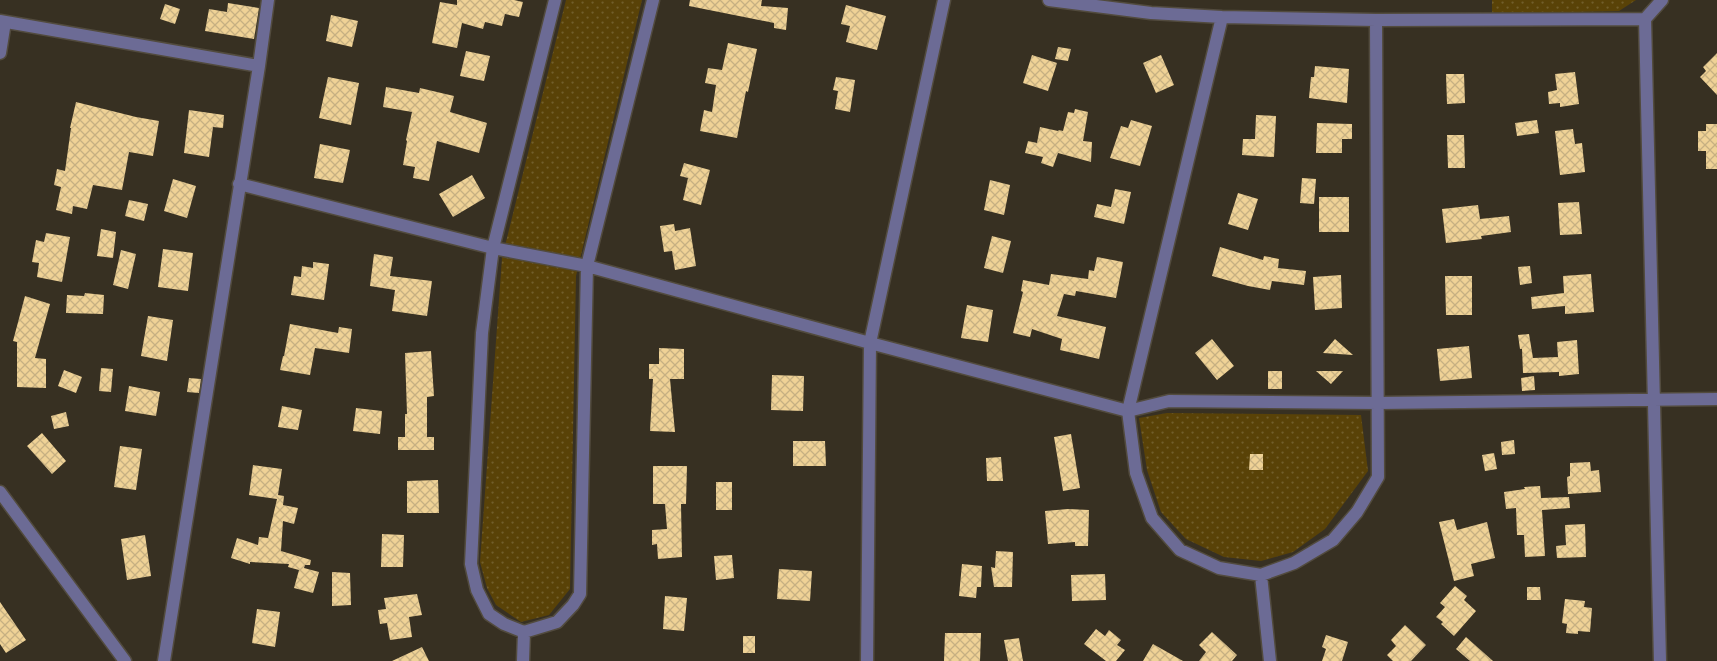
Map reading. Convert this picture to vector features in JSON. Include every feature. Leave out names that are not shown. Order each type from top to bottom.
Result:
[{"type":"street","points":[[164,661],[268,0]]},
{"type":"street","points":[[555,0],[493,248],[482,333],[471,564],[476,590],[488,614],[504,624],[524,632],[557,622],[573,605],[580,594],[587,266],[653,0]]},
{"type":"street","points":[[867,661],[870,343],[944,0]]},
{"type":"street","points":[[1049,0],[1151,13],[1222,17],[1376,20],[1645,20]]},
{"type":"street","points":[[1660,661],[1645,20],[1662,0]]},
{"type":"street","points":[[1222,17],[1128,410],[1136,473],[1152,518],[1180,550],[1218,568],[1261,575],[1294,564],[1333,540],[1357,512],[1378,477],[1376,20]]},
{"type":"street","points":[[0,53],[2,22],[259,66]]},
{"type":"street","points":[[239,184],[493,248],[587,266],[870,343],[1128,410],[1168,401],[1378,403],[1717,399]]},
{"type":"street","points":[[0,492],[124,661]]},
{"type":"street","points":[[1261,575],[1270,661]]},
{"type":"street","points":[[523,661],[524,632]]},
{"type":"shaded area","points":[[566,0],[642,0],[576,276],[570,589],[549,615],[521,622],[496,605],[487,588],[480,562],[502,258]]},
{"type":"shaded area","points":[[1492,0],[1636,0],[1619,11],[1492,14]]},
{"type":"shaded area","points":[[1167,413],[1361,415],[1368,471],[1325,529],[1293,552],[1261,561],[1224,557],[1186,539],[1161,512],[1147,470],[1139,418]]},
{"type":"building","points":[[457,0],[514,0],[523,2],[519,17],[505,14],[502,26],[485,22],[483,29],[462,23],[457,48],[432,43],[440,2],[457,5]]},
{"type":"building","points":[[690,0],[762,0],[761,6],[788,8],[786,30],[774,28],[774,23],[689,6]]},
{"type":"building","points":[[228,3],[259,8],[254,39],[205,31],[209,9],[227,12]]},
{"type":"building","points":[[165,4],[180,9],[175,24],[160,19]]},
{"type":"building","points":[[846,5],[886,16],[877,50],[846,42],[850,26],[841,24]]},
{"type":"building","points":[[331,15],[358,21],[352,47],[326,41]]},
{"type":"building","points":[[728,43],[757,49],[748,92],[746,91],[737,138],[700,131],[704,110],[712,112],[716,85],[705,83],[708,68],[722,70]]},
{"type":"building","points":[[1058,47],[1071,49],[1068,61],[1055,59]]},
{"type":"building","points":[[466,51],[490,56],[484,81],[460,76]]},
{"type":"building","points":[[1717,53],[1717,95],[1700,77],[1706,71],[1703,67]]},
{"type":"building","points":[[1032,55],[1057,63],[1048,91],[1023,83]]},
{"type":"building","points":[[1161,55],[1174,85],[1156,93],[1143,63]]},
{"type":"building","points":[[1315,66],[1349,69],[1347,103],[1309,98],[1311,77],[1314,77]]},
{"type":"building","points":[[1575,72],[1579,104],[1560,107],[1560,103],[1549,104],[1548,92],[1557,90],[1555,74]]},
{"type":"building","points":[[1446,74],[1464,74],[1465,103],[1447,104]]},
{"type":"building","points":[[328,77],[359,83],[351,125],[319,118]]},
{"type":"building","points":[[836,77],[855,80],[850,112],[835,109],[838,91],[833,90]]},
{"type":"building","points":[[386,87],[419,93],[420,88],[454,96],[450,112],[487,123],[479,153],[437,141],[429,181],[413,178],[415,167],[403,165],[412,112],[383,107]]},
{"type":"building","points":[[76,102],[159,121],[153,156],[129,152],[122,190],[93,185],[87,209],[73,206],[72,214],[56,210],[61,187],[54,185],[57,169],[65,171],[70,128]]},
{"type":"building","points":[[1075,109],[1088,112],[1083,141],[1092,142],[1091,162],[1058,153],[1053,167],[1041,163],[1043,157],[1025,153],[1028,141],[1037,143],[1040,127],[1063,131],[1068,112],[1074,113]]},
{"type":"building","points":[[189,110],[224,115],[223,128],[213,127],[209,157],[184,153]]},
{"type":"building","points":[[1256,115],[1276,116],[1274,157],[1242,155],[1243,139],[1255,139]]},
{"type":"building","points":[[1131,120],[1152,126],[1140,166],[1110,158],[1121,126],[1128,128]]},
{"type":"building","points":[[1537,120],[1539,133],[1517,136],[1515,123]]},
{"type":"building","points":[[1317,123],[1352,124],[1352,139],[1342,139],[1342,153],[1316,153]]},
{"type":"building","points":[[1706,124],[1717,124],[1717,169],[1706,169],[1706,151],[1698,151],[1698,131],[1706,131]]},
{"type":"building","points":[[1573,129],[1575,144],[1582,143],[1585,172],[1560,175],[1555,131]]},
{"type":"building","points":[[1447,135],[1464,135],[1465,168],[1448,168]]},
{"type":"building","points":[[320,144],[350,150],[343,183],[314,178]]},
{"type":"building","points":[[684,163],[710,170],[701,205],[683,200],[688,178],[680,176]]},
{"type":"building","points":[[472,175],[485,198],[453,217],[439,194]]},
{"type":"building","points":[[1302,178],[1316,179],[1314,204],[1300,203]]},
{"type":"building","points":[[173,179],[196,186],[187,218],[164,211]]},
{"type":"building","points":[[990,180],[1010,185],[1004,215],[984,210]]},
{"type":"building","points":[[1115,189],[1131,192],[1124,224],[1094,217],[1097,204],[1111,207]]},
{"type":"building","points":[[1238,193],[1258,199],[1248,230],[1228,224]]},
{"type":"building","points":[[1319,197],[1349,197],[1349,232],[1319,232]]},
{"type":"building","points":[[129,200],[148,204],[144,221],[125,216]]},
{"type":"building","points":[[1579,202],[1582,234],[1560,235],[1558,203]]},
{"type":"building","points":[[1478,205],[1480,219],[1509,216],[1511,232],[1481,236],[1482,239],[1446,243],[1442,209]]},
{"type":"building","points":[[674,224],[675,231],[690,228],[696,266],[675,270],[672,251],[664,252],[660,226]]},
{"type":"building","points":[[101,229],[116,232],[113,258],[97,256]]},
{"type":"building","points":[[46,233],[70,237],[62,282],[37,277],[39,263],[32,262],[36,240],[44,242]]},
{"type":"building","points":[[992,236],[1011,241],[1003,273],[984,268]]},
{"type":"building","points":[[1220,247],[1263,260],[1264,256],[1279,259],[1278,268],[1306,271],[1304,285],[1272,281],[1270,290],[1212,276]]},
{"type":"building","points":[[163,249],[193,253],[188,291],[158,287]]},
{"type":"building","points":[[121,250],[136,254],[128,289],[113,285]]},
{"type":"building","points":[[374,254],[393,257],[390,276],[432,281],[427,316],[392,311],[395,290],[370,286]]},
{"type":"building","points":[[1097,257],[1123,262],[1116,298],[1076,291],[1075,296],[1064,294],[1057,316],[1106,327],[1099,359],[1060,350],[1062,339],[1032,329],[1030,337],[1013,333],[1023,292],[1021,291],[1023,280],[1049,285],[1051,274],[1088,279],[1089,270],[1094,271]]},
{"type":"building","points":[[313,262],[329,264],[324,300],[291,295],[294,276],[301,277],[302,266],[313,268]]},
{"type":"building","points":[[1530,266],[1532,283],[1520,285],[1518,267]]},
{"type":"building","points":[[1591,274],[1594,312],[1565,314],[1565,306],[1532,309],[1531,297],[1564,293],[1563,276]]},
{"type":"building","points":[[1341,275],[1342,308],[1315,310],[1313,277]]},
{"type":"building","points":[[1445,276],[1472,276],[1472,315],[1446,315]]},
{"type":"building","points":[[85,293],[104,295],[103,314],[66,313],[67,295],[84,296]]},
{"type":"building","points":[[25,296],[50,304],[35,358],[46,359],[46,388],[17,387],[17,342],[13,341]]},
{"type":"building","points":[[967,305],[993,310],[988,342],[961,338]]},
{"type":"building","points":[[148,316],[173,320],[167,361],[141,356]]},
{"type":"building","points":[[290,324],[338,333],[339,327],[352,329],[349,353],[315,348],[310,375],[280,370]]},
{"type":"building","points":[[1529,334],[1533,358],[1558,357],[1557,342],[1577,340],[1579,374],[1559,376],[1559,372],[1523,373],[1522,349],[1520,349],[1518,335]]},
{"type":"building","points":[[1212,339],[1234,366],[1217,380],[1195,353]]},
{"type":"building","points":[[1335,339],[1353,355],[1323,353]]},
{"type":"building","points":[[1469,346],[1472,378],[1440,381],[1437,349]]},
{"type":"building","points":[[659,348],[684,349],[684,379],[670,379],[675,432],[650,431],[653,379],[649,379],[649,364],[659,364]]},
{"type":"building","points":[[431,351],[434,396],[427,397],[427,437],[434,437],[434,450],[398,450],[398,437],[405,437],[405,414],[407,414],[405,353]]},
{"type":"building","points":[[101,368],[113,369],[111,392],[99,391]]},
{"type":"building","points":[[64,370],[82,377],[76,393],[58,386]]},
{"type":"building","points":[[1268,371],[1282,371],[1282,389],[1268,389]]},
{"type":"building","points":[[1316,371],[1343,371],[1331,384]]},
{"type":"building","points":[[772,375],[804,376],[803,411],[771,410]]},
{"type":"building","points":[[1534,376],[1535,390],[1522,391],[1521,378]]},
{"type":"building","points":[[189,378],[201,379],[199,393],[187,392]]},
{"type":"building","points":[[129,386],[160,392],[156,416],[125,411]]},
{"type":"building","points":[[282,406],[302,410],[298,430],[278,427]]},
{"type":"building","points":[[356,408],[382,411],[380,434],[353,431]]},
{"type":"building","points":[[66,412],[69,426],[54,429],[51,416]]},
{"type":"building","points":[[42,433],[66,461],[52,474],[27,446]]},
{"type":"building","points":[[1071,434],[1080,488],[1063,491],[1054,437]]},
{"type":"building","points":[[1514,440],[1515,454],[1502,455],[1501,442]]},
{"type":"building","points":[[793,441],[825,441],[826,466],[793,466]]},
{"type":"building","points":[[120,446],[142,449],[136,490],[114,487]]},
{"type":"building","points":[[1494,453],[1497,469],[1485,471],[1482,455]]},
{"type":"building","points":[[1250,454],[1263,454],[1263,470],[1249,470]]},
{"type":"building","points":[[1001,457],[1003,481],[987,481],[986,458]]},
{"type":"building","points":[[1590,462],[1591,471],[1599,470],[1601,492],[1568,494],[1567,477],[1570,476],[1570,463]]},
{"type":"building","points":[[253,465],[282,469],[278,495],[284,496],[283,505],[298,508],[294,524],[283,521],[281,551],[311,560],[310,565],[305,565],[304,568],[319,572],[313,593],[294,588],[299,570],[288,567],[289,564],[250,562],[250,564],[231,558],[237,538],[258,545],[259,537],[268,538],[277,499],[249,495]]},
{"type":"building","points":[[653,466],[687,466],[686,504],[681,504],[682,557],[658,559],[657,544],[652,545],[652,530],[667,529],[665,504],[653,504]]},
{"type":"building","points":[[438,480],[439,513],[407,513],[407,481]]},
{"type":"building","points":[[716,482],[732,482],[732,510],[716,510]]},
{"type":"building","points":[[1540,486],[1541,498],[1569,497],[1570,508],[1542,510],[1545,556],[1525,557],[1524,535],[1517,535],[1516,508],[1506,509],[1504,492],[1525,489],[1524,487]]},
{"type":"building","points":[[1089,510],[1088,546],[1075,546],[1075,542],[1048,544],[1045,511]]},
{"type":"building","points":[[1454,519],[1457,530],[1487,522],[1495,558],[1471,564],[1474,576],[1454,581],[1439,522]]},
{"type":"building","points":[[1585,524],[1586,557],[1557,558],[1556,546],[1566,545],[1565,525]]},
{"type":"building","points":[[382,534],[404,535],[403,567],[381,567]]},
{"type":"building","points":[[145,535],[151,576],[127,580],[121,539]]},
{"type":"building","points":[[996,551],[1013,552],[1012,587],[994,587],[991,567],[995,568]]},
{"type":"building","points":[[732,555],[734,578],[716,580],[714,556]]},
{"type":"building","points":[[962,564],[982,566],[981,587],[977,587],[976,598],[959,596]]},
{"type":"building","points":[[779,569],[812,571],[810,601],[777,599]]},
{"type":"building","points":[[332,572],[350,573],[351,605],[332,606]]},
{"type":"building","points":[[1105,574],[1106,600],[1072,601],[1071,575]]},
{"type":"building","points":[[1455,586],[1467,596],[1464,600],[1476,611],[1454,636],[1441,624],[1443,622],[1436,617],[1445,607],[1440,603]]},
{"type":"building","points":[[1527,587],[1540,587],[1541,600],[1527,600]]},
{"type":"building","points":[[417,594],[422,615],[409,617],[412,637],[390,640],[387,623],[380,624],[378,610],[386,609],[384,598]]},
{"type":"building","points":[[665,596],[687,598],[684,631],[663,629]]},
{"type":"building","points":[[1565,599],[1585,601],[1584,607],[1592,608],[1590,632],[1566,633],[1567,624],[1562,623]]},
{"type":"building","points":[[0,602],[26,640],[6,653],[0,644]]},
{"type":"building","points":[[257,609],[280,612],[275,647],[252,643]]},
{"type":"building","points":[[1405,625],[1426,645],[1411,661],[1393,661],[1387,655],[1396,646],[1391,640]]},
{"type":"building","points":[[1096,629],[1105,636],[1109,630],[1121,640],[1117,645],[1125,650],[1116,661],[1106,661],[1084,644]]},
{"type":"building","points":[[1212,632],[1237,655],[1232,661],[1199,661],[1206,652],[1199,645]]},
{"type":"building","points":[[945,633],[981,633],[980,661],[944,661]]},
{"type":"building","points":[[1326,635],[1348,642],[1342,661],[1322,661],[1326,649],[1322,647]]},
{"type":"building","points":[[743,636],[755,636],[755,653],[743,653]]},
{"type":"building","points":[[1466,637],[1493,661],[1470,661],[1456,649]]},
{"type":"building","points":[[1019,638],[1023,661],[1008,661],[1004,640]]},
{"type":"building","points":[[1153,644],[1183,661],[1143,661]]},
{"type":"building","points":[[422,647],[429,661],[392,661]]}]
